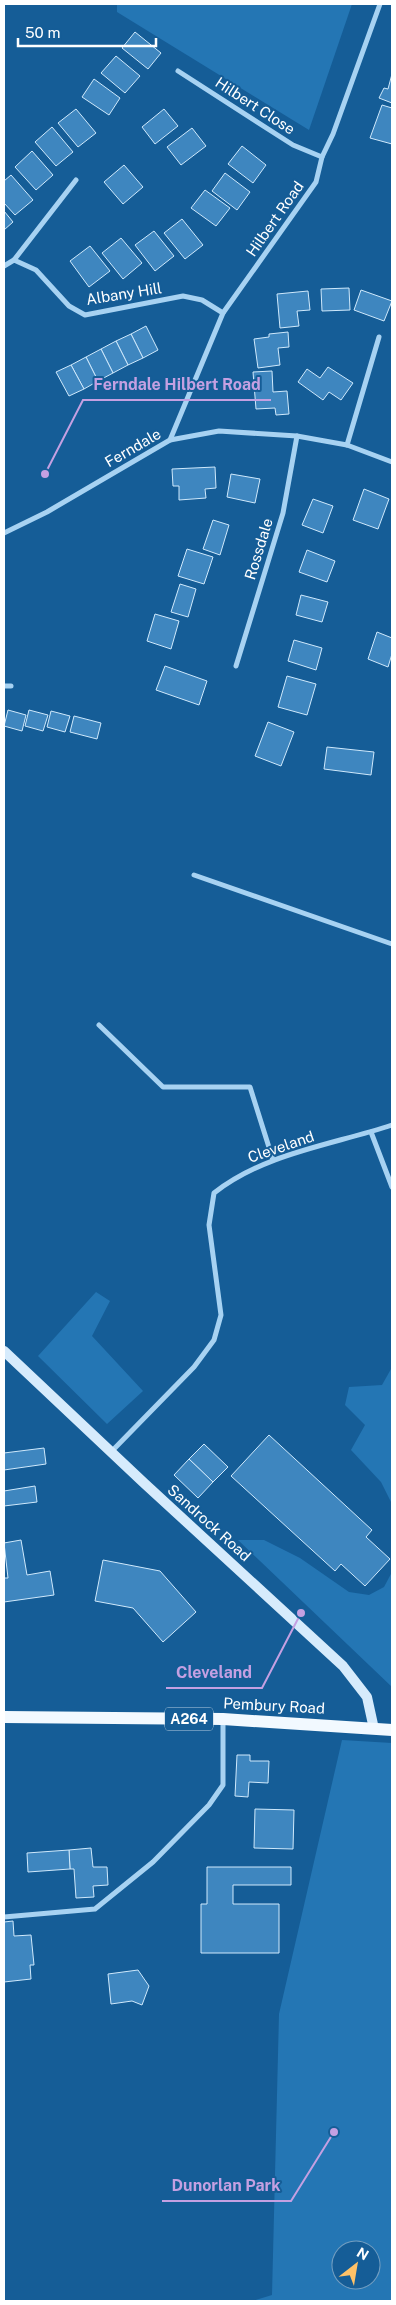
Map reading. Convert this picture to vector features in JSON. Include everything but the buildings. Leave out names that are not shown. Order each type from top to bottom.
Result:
[{"type":"main road","name":"Pembury Road","points":[[4,1717],[223,1719],[392,1730]]},
{"type":"street","name":"Hilbert Road","points":[[170,440],[223,313],[316,182],[322,157],[380,4]]},
{"type":"street","name":"Hilbert Close","points":[[178,71],[292,145],[322,157]]},
{"type":"street","points":[[4,266],[14,260],[76,180]]},
{"type":"street","name":"Albany Hill","points":[[14,260],[36,270],[69,306],[85,315],[183,296],[202,300],[223,313]]},
{"type":"street","points":[[347,445],[379,337]]},
{"type":"street","name":"Ferndale","points":[[4,533],[47,512],[170,440],[219,430],[297,436],[347,445],[392,462]]},
{"type":"street","name":"Rossdale","points":[[236,666],[283,513],[297,436]]},
{"type":"street","points":[[4,686],[11,686]]},
{"type":"street","points":[[194,875],[392,944]]},
{"type":"street","points":[[99,1025],[163,1087],[250,1087],[273,1160]]},
{"type":"street","name":"Cleveland","points":[[111,1452],[194,1367],[214,1340],[222,1315],[209,1225],[214,1193],[230,1180],[273,1160],[392,1125]]},
{"type":"street","points":[[371,1132],[392,1188]]},
{"type":"street","name":"Sandrock Road","points":[[4,1351],[343,1666],[367,1697],[374,1729]]},
{"type":"street","points":[[4,1917],[96,1909],[153,1862],[208,1805],[223,1785],[223,1719]]},
{"type":"shaded area","points":[[117,4],[352,4],[309,130],[117,12]]},
{"type":"shaded area","points":[[96,1292],[110,1301],[92,1336],[143,1391],[107,1424],[38,1356]]},
{"type":"shaded area","points":[[392,1359],[392,1504],[381,1482],[351,1450],[365,1425],[345,1405],[349,1387],[382,1385],[391,1369]]},
{"type":"shaded area","points":[[238,1540],[264,1540],[300,1558],[349,1592],[369,1595],[384,1587],[392,1572],[392,1687]]},
{"type":"shaded area","points":[[342,1740],[392,1743],[392,2301],[252,2301],[272,2295],[279,2014]]},
{"type":"place","name":"Ferndale Hilbert Road","points":[[45,474]]},
{"type":"place","name":"Cleveland","points":[[301,1613]]},
{"type":"place","name":"Dunorlan Park","points":[[334,2132]]}]
